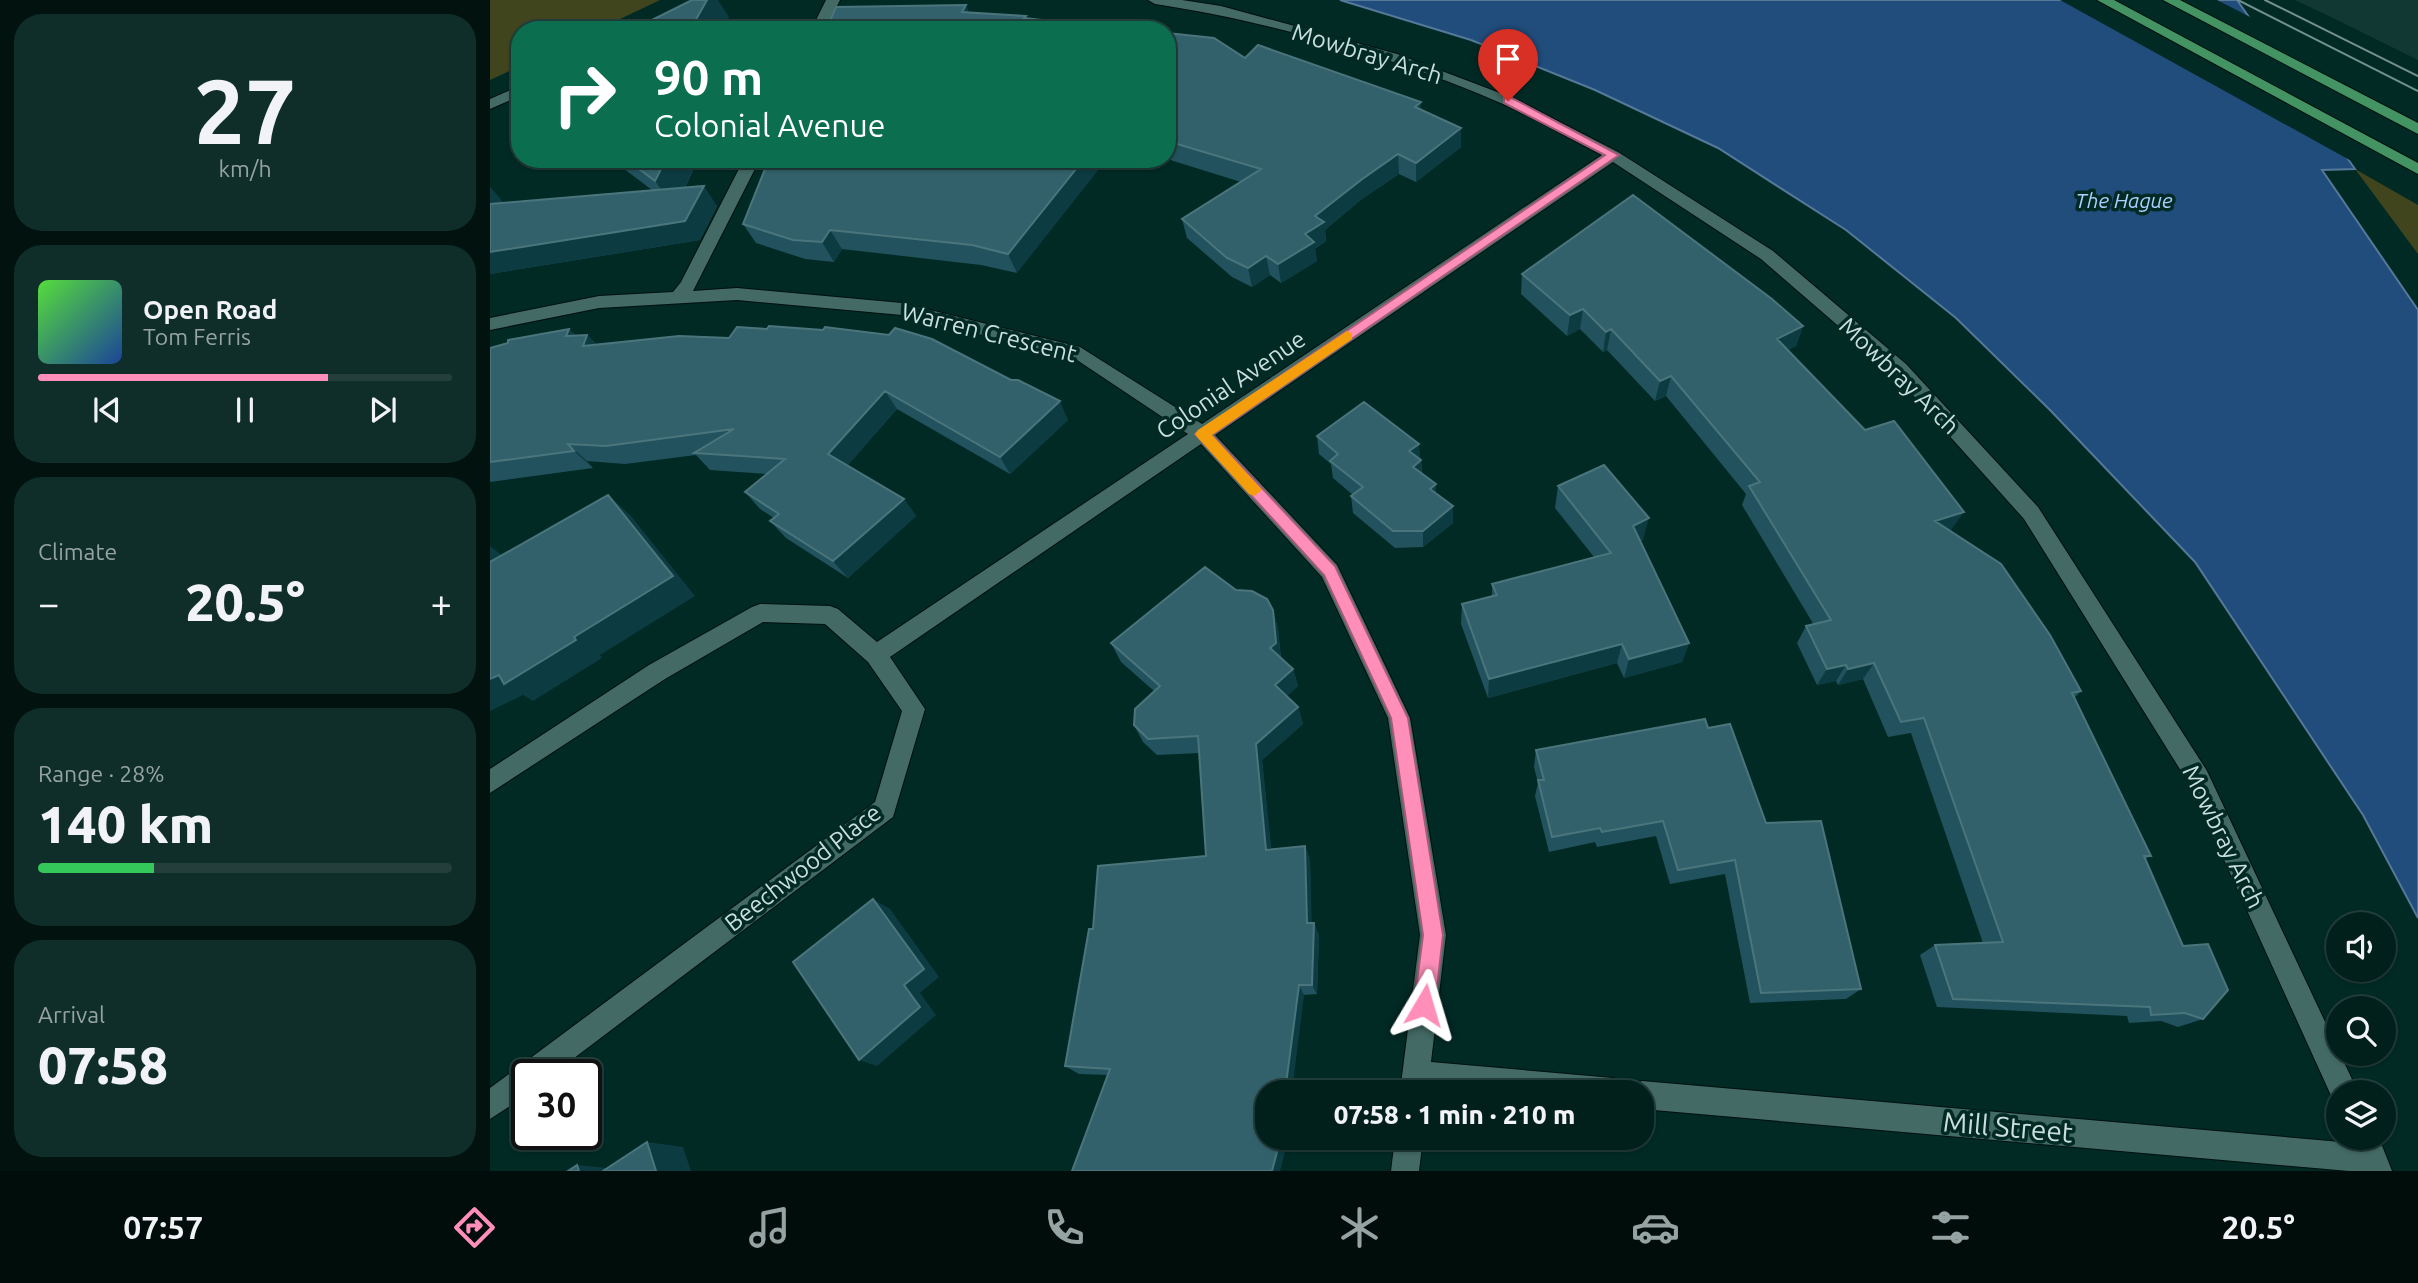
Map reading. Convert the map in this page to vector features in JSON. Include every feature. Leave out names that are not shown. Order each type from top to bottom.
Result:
[{"type":"main road","points":[[2104,0],[2418,169]]},
{"type":"main road","points":[[2170,0],[2418,129]]},
{"type":"street","points":[[822,21],[833,0]]},
{"type":"street","name":"Mowbray Arch","points":[[1155,0],[1216,9],[1392,57],[1508,101],[1613,155],[1767,255],[1899,369],[2031,513],[2199,779],[2338,1080]]},
{"type":"street","points":[[490,104],[511,94]]},
{"type":"street","name":"Colonial Avenue","points":[[877,655],[1613,155]]},
{"type":"street","points":[[678,297],[688,285],[747,168]]},
{"type":"street","name":"Warren Crescent","points":[[490,324],[600,302],[737,294],[902,309],[1080,353],[1203,434],[1330,571],[1399,718],[1433,935],[1415,1080]]},
{"type":"street","name":"Beechwood Place","points":[[490,782],[657,672],[761,613],[830,615],[877,655],[914,709],[885,809],[552,1059]]},
{"type":"street","name":"Beechwood Place","points":[[490,1105],[511,1089]]},
{"type":"street","name":"Mill Street","points":[[1654,1096],[2373,1156]]},
{"type":"street","points":[[1405,1171],[1408,1150]]},
{"type":"shaded area","points":[[2295,0],[2418,0],[2418,60],[2331,17]]},
{"type":"green space","points":[[490,0],[660,0],[616,21],[511,21],[511,70],[490,80]]},
{"type":"green space","points":[[2355,169],[2418,205],[2418,254]]},
{"type":"water","name":"The Hague","points":[[1340,0],[2237,0],[2355,169],[2322,170],[2418,310],[2418,918],[2363,815],[2195,562],[2050,410],[1956,318],[1846,230],[1718,148],[1595,90],[1471,40]]},
{"type":"pier","points":[[2060,0],[2217,0],[2254,19],[2355,163]]},
{"type":"building","points":[[692,0],[707,0],[695,21],[650,21]]},
{"type":"building","points":[[966,5],[962,12],[1026,16],[1024,18],[1051,21],[830,21],[836,7]]},
{"type":"building","points":[[1176,34],[1214,38],[1245,58],[1258,45],[1421,102],[1415,107],[1461,128],[1416,163],[1398,154],[1361,180],[1315,216],[1324,222],[1305,234],[1314,242],[1278,264],[1266,256],[1248,268],[1227,258],[1182,219],[1261,169],[1176,144]]},
{"type":"building","points":[[638,168],[662,168],[655,181]]},
{"type":"building","points":[[765,168],[1077,168],[1008,254],[972,245],[830,230],[822,242],[793,240],[743,224]]},
{"type":"building","points":[[704,186],[685,221],[490,252],[490,204]]},
{"type":"building","points":[[1633,195],[1772,299],[1803,326],[1777,339],[1865,430],[1894,421],[1964,512],[1935,521],[2001,564],[2050,635],[2081,691],[2072,693],[2151,856],[2144,856],[2183,946],[2208,944],[2228,990],[2203,1019],[2185,1013],[2151,1015],[2150,1007],[1953,999],[1935,945],[2003,942],[1924,718],[1901,722],[1874,663],[1848,669],[1846,665],[1827,669],[1806,626],[1831,620],[1749,486],[1760,482],[1671,376],[1660,381],[1611,329],[1606,332],[1583,309],[1570,315],[1522,274]]},
{"type":"building","points":[[769,326],[823,330],[825,327],[889,335],[895,328],[932,339],[1011,380],[1018,380],[1060,401],[1000,457],[885,391],[828,454],[904,499],[833,561],[770,521],[779,514],[745,492],[785,459],[694,453],[734,429],[606,446],[568,444],[574,451],[490,462],[490,348],[508,343],[508,340],[569,329],[566,336],[587,335],[583,346],[679,336],[729,338],[737,327],[767,329]]},
{"type":"building","points":[[1364,402],[1419,444],[1409,451],[1421,460],[1413,467],[1436,484],[1430,489],[1453,506],[1423,531],[1393,531],[1351,496],[1363,487],[1330,461],[1338,454],[1317,436]]},
{"type":"building","points":[[1604,465],[1649,518],[1633,526],[1689,643],[1629,659],[1622,644],[1489,679],[1462,604],[1497,595],[1492,584],[1611,553],[1558,486]]},
{"type":"building","points":[[608,495],[673,576],[504,684],[499,675],[490,679],[490,562]]},
{"type":"building","points":[[1205,567],[1236,590],[1252,591],[1267,599],[1273,610],[1276,643],[1270,648],[1293,669],[1275,685],[1298,707],[1256,744],[1266,850],[1305,846],[1307,923],[1314,923],[1312,985],[1299,985],[1287,1080],[1255,1080],[1255,1150],[1277,1150],[1272,1171],[1072,1171],[1110,1069],[1065,1066],[1089,929],[1093,929],[1098,866],[1206,856],[1198,736],[1148,739],[1134,725],[1135,709],[1160,686],[1111,643]]},
{"type":"building","points":[[1705,719],[1708,728],[1730,724],[1766,823],[1821,821],[1861,989],[1761,993],[1735,860],[1678,870],[1663,821],[1602,832],[1600,828],[1552,837],[1538,780],[1544,780],[1536,750]]},
{"type":"building","points":[[873,899],[924,969],[904,985],[920,1007],[859,1060],[793,962]]},
{"type":"building","points":[[647,1142],[656,1171],[603,1171]]},
{"type":"building","points":[[577,1165],[579,1171],[568,1171]]},
{"type":"tram line","points":[[2238,0],[2418,91]]},
{"type":"tram line","points":[[2265,0],[2418,76]]},
{"type":"slow traffic","points":[[1254,490],[1203,434],[1347,336]]},
{"type":"route","points":[[1424,1005],[1433,935],[1399,718],[1330,571],[1203,434],[1613,155],[1508,101]]}]
